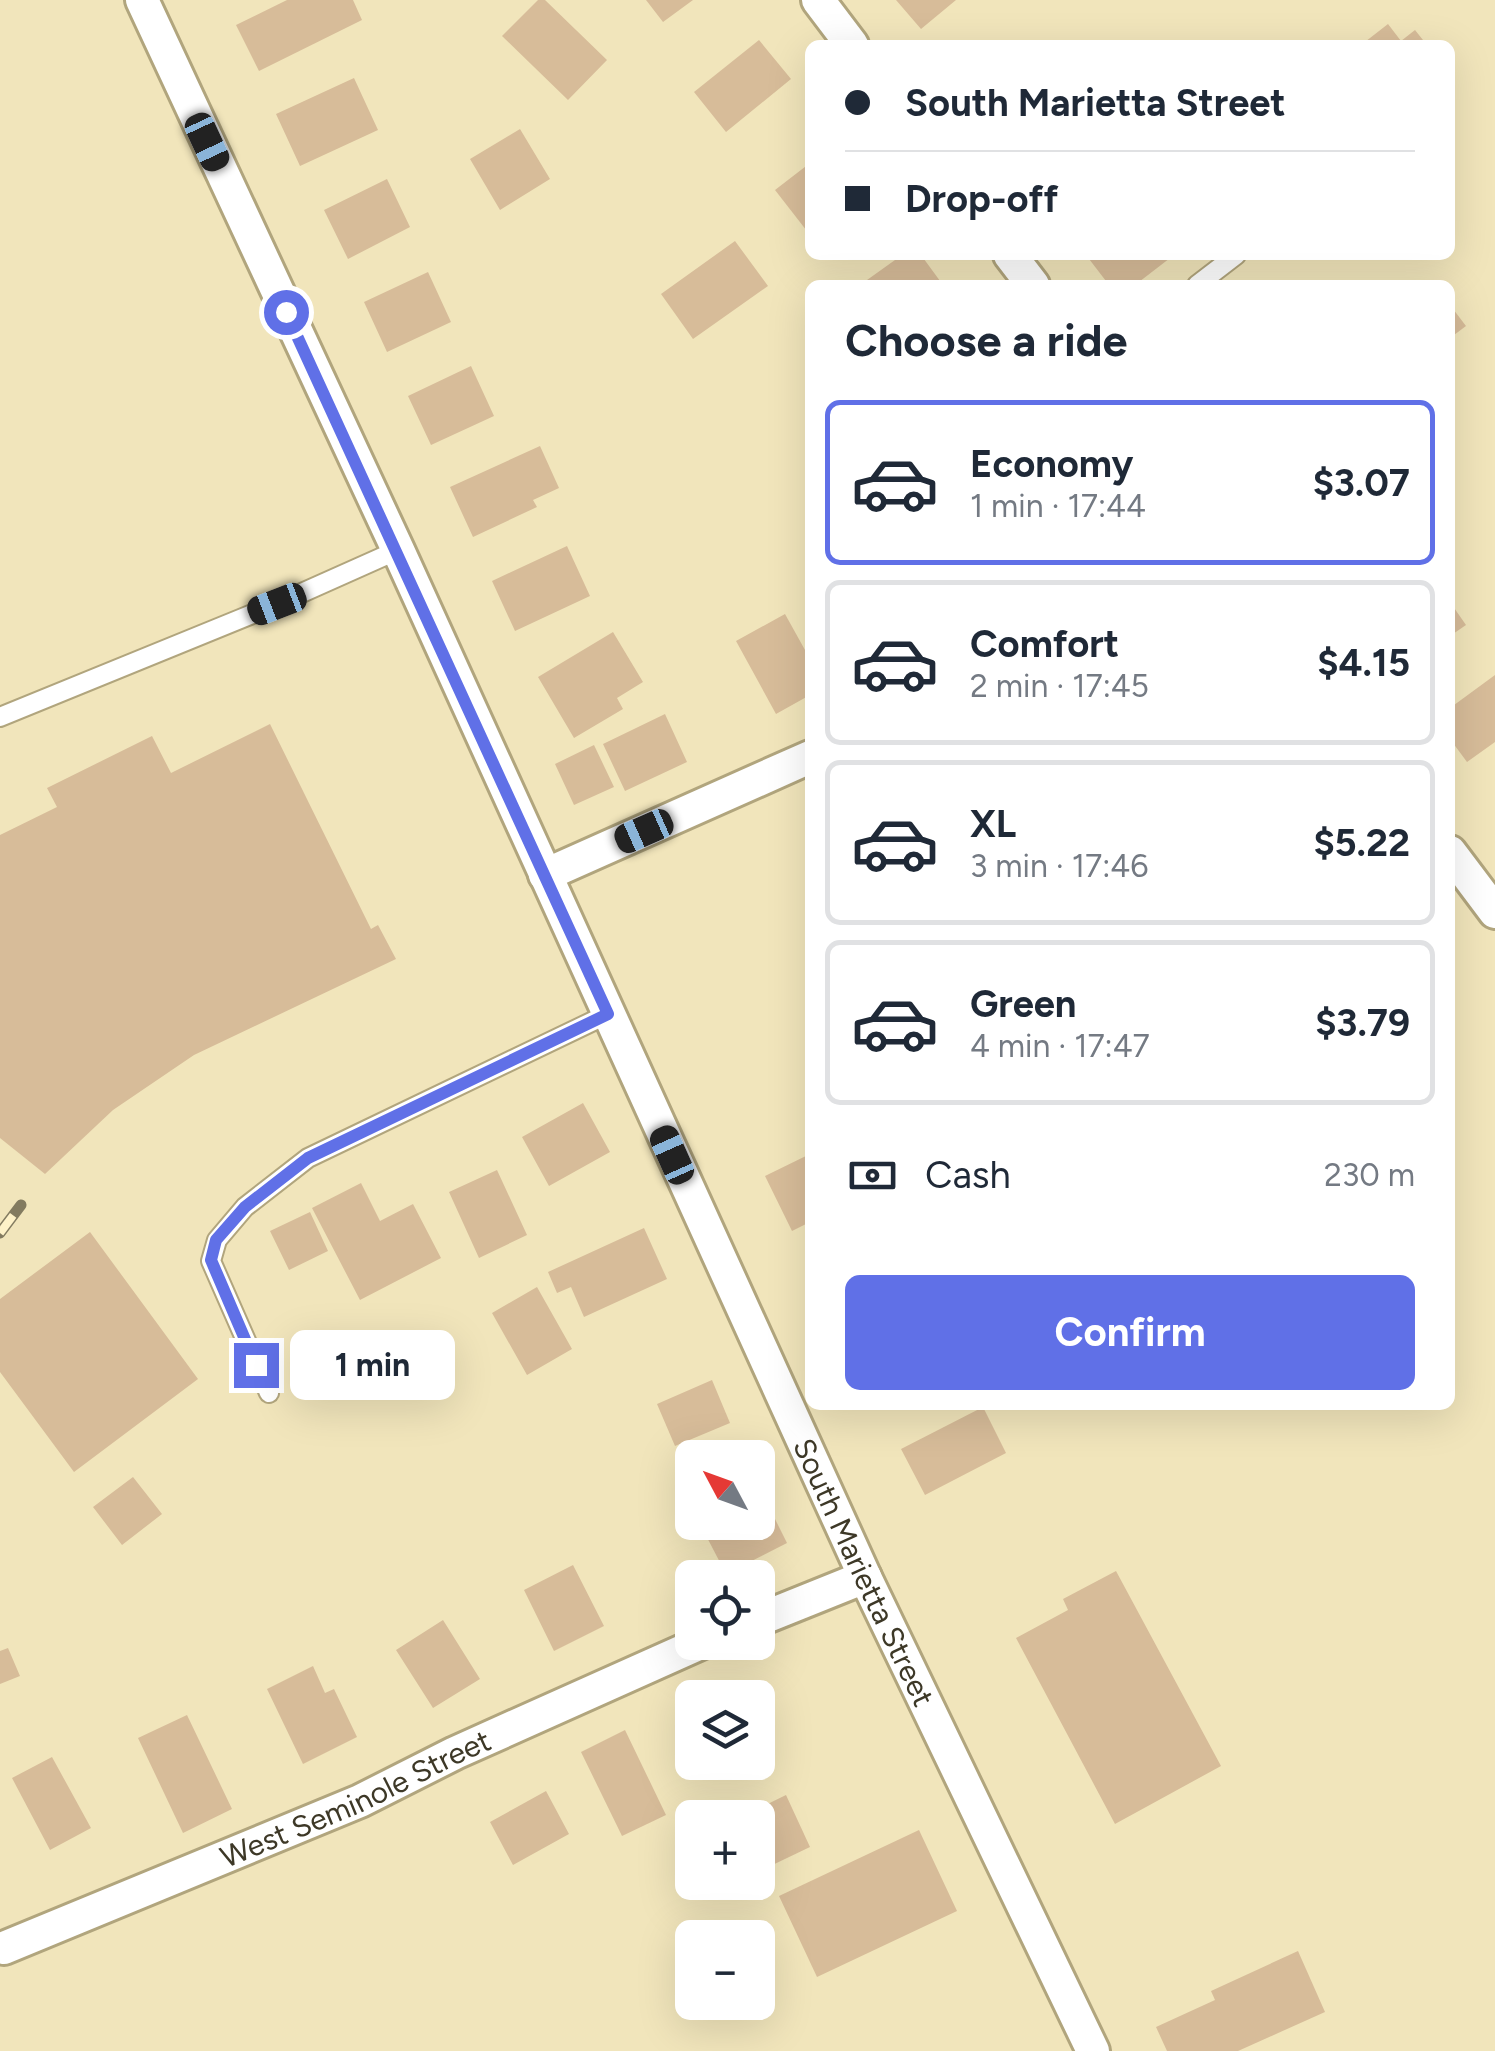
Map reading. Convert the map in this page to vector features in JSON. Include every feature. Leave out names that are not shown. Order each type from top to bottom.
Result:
[{"type":"street","name":"South Marietta Street","points":[[142,0],[398,550],[864,1577],[1093,2051]]},
{"type":"street","points":[[818,0],[848,40]]},
{"type":"street","points":[[1014,260],[1029,280]]},
{"type":"street","points":[[544,876],[805,759]]},
{"type":"street","points":[[1455,859],[1495,912]]},
{"type":"street","points":[[775,1613],[864,1577]]},
{"type":"street","name":"West Seminole Street","points":[[4,1948],[360,1801],[675,1655]]},
{"type":"lane","points":[[1204,280],[1230,260]]},
{"type":"lane","points":[[0,717],[398,550]]},
{"type":"lane","points":[[269,1393],[211,1260],[216,1240],[245,1207],[308,1158],[608,1014]]},
{"type":"building","points":[[287,0],[353,0],[362,20],[259,71],[236,25]]},
{"type":"building","points":[[538,0],[545,0],[607,60],[568,100],[502,36]]},
{"type":"building","points":[[646,0],[693,0],[663,22]]},
{"type":"building","points":[[896,0],[956,0],[921,29]]},
{"type":"building","points":[[1388,24],[1400,40],[1367,40]]},
{"type":"building","points":[[1415,30],[1423,40],[1402,40]]},
{"type":"building","points":[[759,40],[791,79],[726,132],[694,92]]},
{"type":"building","points":[[354,78],[378,130],[300,166],[276,114]]},
{"type":"building","points":[[520,129],[550,179],[500,210],[470,159]]},
{"type":"building","points":[[805,167],[805,229],[775,190]]},
{"type":"building","points":[[387,179],[410,227],[348,259],[324,210]]},
{"type":"building","points":[[735,241],[768,286],[693,339],[661,294]]},
{"type":"building","points":[[895,260],[925,260],[939,280],[867,280]]},
{"type":"building","points":[[1090,260],[1168,260],[1142,280],[1105,280]]},
{"type":"building","points":[[428,272],[451,322],[387,352],[364,302]]},
{"type":"building","points":[[1455,312],[1466,326],[1455,334]]},
{"type":"building","points":[[471,366],[494,416],[431,445],[408,396]]},
{"type":"building","points":[[540,446],[559,488],[533,500],[537,507],[473,537],[450,487]]},
{"type":"building","points":[[567,546],[590,596],[515,631],[492,581]]},
{"type":"building","points":[[1455,609],[1466,625],[1455,633]]},
{"type":"building","points":[[785,614],[805,650],[805,698],[776,714],[736,641]]},
{"type":"building","points":[[613,632],[643,682],[617,698],[623,709],[574,738],[538,677]]},
{"type":"building","points":[[1495,675],[1495,742],[1467,762],[1455,746],[1455,704]]},
{"type":"building","points":[[665,714],[687,762],[625,791],[603,744]]},
{"type":"building","points":[[270,724],[371,929],[378,925],[396,959],[194,1055],[113,1110],[45,1174],[0,1138],[0,835],[57,807],[47,788],[152,736],[171,773]]},
{"type":"building","points":[[594,745],[614,787],[574,805],[555,764]]},
{"type":"building","points":[[583,1103],[610,1152],[549,1186],[522,1137]]},
{"type":"building","points":[[805,1156],[805,1224],[792,1231],[765,1176]]},
{"type":"building","points":[[497,1170],[527,1235],[479,1258],[449,1192]]},
{"type":"building","points":[[361,1183],[380,1221],[413,1204],[441,1258],[360,1300],[312,1208]]},
{"type":"building","points":[[310,1212],[328,1251],[289,1270],[270,1231]]},
{"type":"building","points":[[644,1228],[667,1279],[584,1317],[571,1287],[557,1293],[548,1272]]},
{"type":"building","points":[[90,1232],[198,1379],[74,1472],[0,1372],[0,1299]]},
{"type":"building","points":[[537,1287],[572,1349],[527,1375],[492,1313]]},
{"type":"building","points":[[712,1380],[730,1423],[689,1440],[675,1440],[675,1446],[657,1404]]},
{"type":"building","points":[[977,1410],[984,1410],[1006,1453],[925,1495],[901,1449]]},
{"type":"building","points":[[133,1477],[162,1514],[122,1545],[93,1507]]},
{"type":"building","points":[[775,1519],[787,1543],[754,1560],[719,1560],[708,1540],[775,1540]]},
{"type":"building","points":[[573,1565],[604,1626],[554,1651],[524,1590]]},
{"type":"building","points":[[1116,1571],[1221,1766],[1115,1824],[1016,1638],[1068,1610],[1063,1599]]},
{"type":"building","points":[[443,1620],[480,1679],[433,1708],[396,1650]]},
{"type":"building","points":[[8,1648],[20,1676],[0,1684],[0,1651]]},
{"type":"building","points":[[313,1666],[325,1693],[334,1689],[357,1737],[303,1764],[267,1689]]},
{"type":"building","points":[[187,1715],[232,1809],[183,1833],[138,1738]]},
{"type":"building","points":[[625,1730],[666,1815],[622,1836],[581,1752]]},
{"type":"building","points":[[52,1757],[91,1828],[50,1850],[12,1778]]},
{"type":"building","points":[[546,1791],[569,1834],[513,1865],[490,1822]]},
{"type":"building","points":[[786,1795],[810,1847],[775,1864],[775,1800]]},
{"type":"building","points":[[919,1830],[957,1911],[817,1977],[779,1896]]},
{"type":"building","points":[[1298,1951],[1325,2012],[1238,2051],[1167,2051],[1156,2027],[1215,2000],[1211,1991]]},
{"type":"railway","points":[[0,1233],[21,1205]]},
{"type":"route","points":[[256,1365],[217,1283],[211,1260],[216,1240],[245,1207],[308,1158],[608,1014],[286,312]]}]
